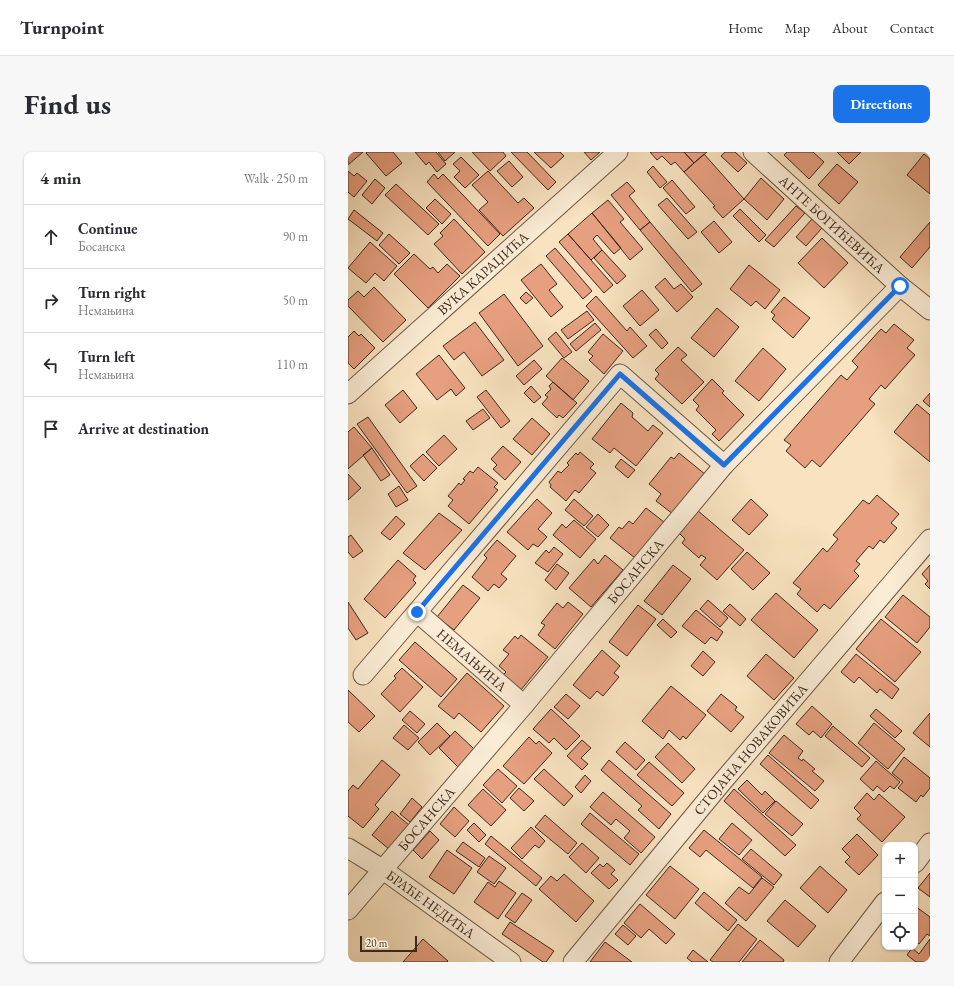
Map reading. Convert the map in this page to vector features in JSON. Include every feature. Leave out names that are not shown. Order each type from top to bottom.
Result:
[{"type":"street","name":"ВУКА КАРАЏИЋА","points":[[348,394],[618,152]]},
{"type":"street","name":"АНТЕ БОГИЋЕВИЋА","points":[[753,152],[900,286],[930,310]]},
{"type":"street","name":"БОСАНСКА","points":[[348,910],[524,705],[724,465],[900,286]]},
{"type":"street","points":[[363,675],[620,374],[724,465]]},
{"type":"street","name":"СТОЈАНА НОВАКОВИЋА","points":[[573,962],[723,781],[930,539]]},
{"type":"street","name":"НЕМАЊИНА","points":[[417,612],[524,705]]},
{"type":"street","points":[[918,858],[930,843]]},
{"type":"street","name":"БРАЋЕ НЕДИЋА","points":[[348,848],[382,869],[511,962]]},
{"type":"street","points":[[839,962],[882,906]]},
{"type":"building","points":[[348,152],[363,152],[348,165]]},
{"type":"building","points":[[393,152],[402,163],[386,176],[366,153]]},
{"type":"building","points":[[415,152],[436,152],[446,164],[437,172],[429,162],[426,165]]},
{"type":"building","points":[[438,152],[455,152],[445,161]]},
{"type":"building","points":[[472,152],[503,152],[506,156],[490,171]]},
{"type":"building","points":[[511,152],[527,152],[556,182],[548,190]]},
{"type":"building","points":[[534,152],[560,152],[564,156],[551,168]]},
{"type":"building","points":[[584,152],[600,152],[591,160]]},
{"type":"building","points":[[650,152],[684,152],[694,163],[684,172],[675,162],[671,165],[662,156],[657,160]]},
{"type":"building","points":[[684,152],[707,152],[694,163]]},
{"type":"building","points":[[725,152],[735,152],[747,163],[738,172],[721,156]]},
{"type":"building","points":[[787,152],[813,152],[824,162],[809,179],[784,155]]},
{"type":"building","points":[[837,152],[861,152],[849,164]]},
{"type":"building","points":[[704,154],[744,199],[723,218],[713,207],[715,206],[684,172]]},
{"type":"building","points":[[924,154],[930,159],[930,194],[907,175]]},
{"type":"building","points":[[461,157],[479,175],[465,188],[454,177],[460,171],[453,164]]},
{"type":"building","points":[[509,161],[523,177],[512,187],[497,171]]},
{"type":"building","points":[[837,164],[858,182],[839,204],[818,185]]},
{"type":"building","points":[[653,166],[667,182],[660,188],[647,172]]},
{"type":"building","points":[[348,171],[354,176],[357,173],[367,181],[354,197],[348,192]]},
{"type":"building","points":[[488,171],[518,203],[524,198],[534,208],[503,236],[479,210],[488,202],[472,185]]},
{"type":"building","points":[[434,174],[438,179],[443,174],[500,234],[488,246],[427,182]]},
{"type":"building","points":[[761,178],[784,199],[767,220],[744,199]]},
{"type":"building","points":[[375,179],[385,188],[372,204],[362,195]]},
{"type":"building","points":[[672,180],[695,207],[686,214],[663,188]]},
{"type":"building","points":[[627,182],[635,191],[629,196],[650,222],[640,230],[611,195]]},
{"type":"building","points":[[396,184],[439,224],[428,235],[385,195]]},
{"type":"building","points":[[667,198],[697,232],[688,239],[658,205]]},
{"type":"building","points":[[435,199],[451,214],[442,224],[426,208]]},
{"type":"building","points":[[608,200],[624,219],[620,222],[643,249],[630,260],[592,213]]},
{"type":"building","points":[[796,206],[805,213],[774,247],[765,240]]},
{"type":"building","points":[[740,209],[766,235],[759,242],[733,216]]},
{"type":"building","points":[[354,210],[383,233],[377,241],[348,219]]},
{"type":"building","points":[[592,213],[621,248],[614,254],[597,235],[593,239],[602,250],[591,260],[568,234]]},
{"type":"building","points":[[454,219],[485,252],[462,274],[434,244],[443,236],[440,233]]},
{"type":"building","points":[[812,219],[822,228],[806,246],[796,237]]},
{"type":"building","points":[[714,221],[732,242],[719,253],[701,232]]},
{"type":"building","points":[[650,222],[702,284],[692,292],[640,230]]},
{"type":"building","points":[[930,222],[930,247],[912,268],[900,257]]},
{"type":"building","points":[[389,234],[410,253],[399,264],[379,245]]},
{"type":"building","points":[[568,234],[613,285],[604,293],[559,242]]},
{"type":"building","points":[[822,238],[848,263],[824,288],[798,263]]},
{"type":"building","points":[[370,242],[397,266],[384,281],[375,273],[366,283],[348,268]]},
{"type":"building","points":[[555,248],[592,291],[583,299],[546,256]]},
{"type":"building","points":[[602,250],[626,276],[617,284],[594,258]]},
{"type":"building","points":[[414,254],[430,269],[433,267],[438,273],[447,264],[460,276],[428,308],[394,274]]},
{"type":"building","points":[[541,264],[557,284],[549,290],[563,307],[551,317],[521,280]]},
{"type":"building","points":[[749,265],[780,290],[765,309],[756,301],[751,306],[730,289]]},
{"type":"building","points":[[665,278],[674,289],[681,284],[693,297],[677,312],[655,287]]},
{"type":"building","points":[[374,287],[406,320],[383,342],[348,306],[348,300],[358,291],[364,297]]},
{"type":"building","points":[[642,290],[659,310],[640,326],[623,306]]},
{"type":"building","points":[[526,292],[533,298],[526,304],[520,298]]},
{"type":"building","points":[[504,294],[543,346],[518,366],[479,313]]},
{"type":"building","points":[[596,296],[627,331],[630,327],[647,346],[633,358],[586,306]]},
{"type":"building","points":[[784,297],[810,318],[793,338],[772,319],[775,315],[771,312]]},
{"type":"building","points":[[717,308],[739,327],[714,357],[691,338]]},
{"type":"building","points":[[587,311],[594,320],[568,339],[561,330]]},
{"type":"building","points":[[475,322],[504,360],[482,376],[464,352],[454,360],[443,346]]},
{"type":"building","points":[[595,323],[601,330],[576,351],[570,344]]},
{"type":"building","points":[[894,324],[914,340],[907,348],[915,355],[885,389],[881,385],[869,399],[875,404],[820,467],[812,460],[805,468],[786,451],[791,445],[784,440],[841,375],[847,380],[858,367],[852,361],[881,329],[886,333]]},
{"type":"building","points":[[656,329],[668,343],[662,349],[649,335]]},
{"type":"building","points":[[354,331],[359,336],[361,334],[375,348],[354,369],[348,363],[348,337]]},
{"type":"building","points":[[556,332],[572,352],[564,358],[548,339]]},
{"type":"building","points":[[603,334],[623,351],[604,374],[589,360],[593,356],[588,352]]},
{"type":"building","points":[[678,347],[687,355],[681,360],[704,382],[682,404],[655,379],[659,374],[655,370]]},
{"type":"building","points":[[763,348],[786,369],[759,401],[735,381]]},
{"type":"building","points":[[439,355],[465,388],[456,396],[451,389],[437,400],[416,374]]},
{"type":"building","points":[[562,358],[589,381],[573,400],[546,376]]},
{"type":"building","points":[[534,360],[542,369],[524,385],[516,376]]},
{"type":"building","points":[[712,379],[724,391],[722,393],[744,415],[719,441],[712,434],[716,430],[696,410],[699,406],[693,400]]},
{"type":"building","points":[[553,382],[577,403],[563,418],[559,415],[557,418],[542,404],[548,397],[545,395],[551,389],[549,386]]},
{"type":"building","points":[[531,386],[541,397],[534,403],[524,393]]},
{"type":"building","points":[[403,390],[417,408],[400,423],[385,405]]},
{"type":"building","points":[[486,390],[510,421],[501,428],[477,397]]},
{"type":"building","points":[[930,393],[930,407],[923,401]]},
{"type":"building","points":[[621,403],[633,413],[632,417],[648,431],[653,425],[663,433],[636,466],[614,448],[610,453],[592,439]]},
{"type":"building","points":[[917,404],[930,415],[930,462],[894,432]]},
{"type":"building","points":[[483,409],[490,418],[473,430],[466,421]]},
{"type":"building","points":[[368,417],[417,486],[407,493],[357,424]]},
{"type":"building","points":[[532,418],[550,434],[532,455],[513,439]]},
{"type":"building","points":[[354,427],[372,448],[348,469],[348,432]]},
{"type":"building","points":[[444,435],[457,449],[439,466],[426,452]]},
{"type":"building","points":[[503,446],[521,462],[505,480],[493,469],[497,465],[491,459]]},
{"type":"building","points":[[372,448],[390,475],[381,481],[363,455]]},
{"type":"building","points":[[580,452],[594,464],[590,468],[596,473],[579,493],[575,490],[566,501],[550,487],[551,485],[549,482],[558,471],[561,473],[569,465],[567,463],[576,453],[578,455]]},
{"type":"building","points":[[679,453],[706,475],[673,514],[656,501],[661,494],[649,484],[671,457],[674,459]]},
{"type":"building","points":[[423,454],[437,468],[424,481],[410,466]]},
{"type":"building","points":[[621,459],[635,470],[628,478],[615,467]]},
{"type":"building","points":[[478,467],[498,483],[494,487],[498,490],[469,524],[448,506],[453,500],[448,496],[459,483],[461,485],[465,480],[463,479],[470,471],[473,473]]},
{"type":"building","points":[[348,474],[361,488],[348,500]]},
{"type":"building","points":[[399,486],[408,500],[396,507],[388,494]]},
{"type":"building","points":[[877,495],[899,514],[891,523],[897,528],[884,543],[880,540],[873,549],[869,546],[856,561],[860,564],[854,571],[859,576],[830,609],[824,604],[817,612],[797,594],[801,589],[793,583],[823,548],[827,552],[838,539],[833,535],[863,500],[869,504]]},
{"type":"building","points":[[537,499],[552,513],[538,529],[547,537],[538,547],[533,544],[528,550],[507,532]]},
{"type":"building","points":[[574,499],[593,516],[584,526],[565,510]]},
{"type":"building","points":[[751,499],[768,515],[749,535],[732,520]]},
{"type":"building","points":[[646,508],[664,522],[635,558],[610,538],[619,527],[622,529],[629,521],[633,524]]},
{"type":"building","points":[[697,510],[744,550],[717,580],[700,565],[706,558],[701,555],[699,558],[682,543],[685,539],[678,532]]},
{"type":"building","points":[[439,513],[462,530],[425,570],[403,553]]},
{"type":"building","points":[[598,514],[609,525],[598,537],[586,527]]},
{"type":"building","points":[[396,516],[405,524],[390,540],[381,533]]},
{"type":"building","points":[[574,520],[596,539],[580,558],[553,535],[562,524],[566,528]]},
{"type":"building","points":[[351,535],[363,551],[353,558],[348,552],[348,537]]},
{"type":"building","points":[[497,540],[516,556],[501,574],[507,579],[499,588],[494,584],[488,591],[472,577],[487,558],[484,555]]},
{"type":"building","points":[[554,547],[563,554],[548,572],[535,563],[546,550],[549,553]]},
{"type":"building","points":[[747,552],[770,573],[753,590],[731,569]]},
{"type":"building","points":[[605,555],[623,570],[591,607],[569,588],[594,559],[598,564]]},
{"type":"building","points":[[398,560],[416,576],[413,580],[416,583],[385,618],[364,599]]},
{"type":"building","points":[[557,564],[569,573],[556,590],[545,580]]},
{"type":"building","points":[[673,565],[691,579],[662,615],[644,601]]},
{"type":"building","points":[[930,565],[930,589],[925,584],[928,581],[922,574]]},
{"type":"building","points":[[463,585],[480,598],[454,630],[437,617]]},
{"type":"building","points":[[776,593],[818,630],[794,658],[751,620]]},
{"type":"building","points":[[903,595],[930,617],[930,627],[917,643],[885,617]]},
{"type":"building","points":[[708,600],[728,618],[720,627],[700,609]]},
{"type":"building","points":[[348,602],[368,633],[356,640],[348,628]]},
{"type":"building","points":[[568,602],[583,614],[555,649],[538,635],[545,625],[541,623],[557,603],[563,608]]},
{"type":"building","points":[[730,604],[746,619],[740,626],[723,611]]},
{"type":"building","points":[[638,605],[656,619],[627,656],[609,642]]},
{"type":"building","points":[[696,610],[723,632],[717,641],[711,637],[705,644],[682,626]]},
{"type":"building","points":[[663,619],[677,632],[671,638],[657,625]]},
{"type":"building","points":[[881,619],[921,652],[895,682],[856,649]]},
{"type":"building","points":[[521,635],[548,657],[520,691],[502,676],[506,672],[499,666],[509,654],[503,650],[515,636],[518,639]]},
{"type":"building","points":[[415,642],[457,679],[441,697],[399,660]]},
{"type":"building","points":[[602,650],[620,666],[614,673],[619,677],[603,696],[597,691],[590,699],[573,685]]},
{"type":"building","points":[[703,651],[715,662],[703,676],[691,666]]},
{"type":"building","points":[[766,654],[794,678],[774,700],[747,676]]},
{"type":"building","points":[[856,654],[899,689],[892,699],[880,689],[877,693],[859,677],[854,683],[841,672]]},
{"type":"building","points":[[402,668],[423,687],[400,712],[381,694],[396,678],[394,676]]},
{"type":"building","points":[[467,673],[504,706],[481,732],[459,713],[454,719],[438,706]]},
{"type":"building","points":[[671,686],[706,715],[686,739],[683,736],[680,740],[669,730],[663,739],[642,721]]},
{"type":"building","points":[[348,690],[375,716],[359,732],[348,722]]},
{"type":"building","points":[[566,694],[580,706],[568,719],[554,707]]},
{"type":"building","points":[[721,694],[737,707],[735,710],[744,717],[731,732],[707,711]]},
{"type":"building","points":[[812,706],[832,724],[821,738],[813,731],[809,735],[796,724]]},
{"type":"building","points":[[551,709],[580,736],[566,750],[554,738],[549,743],[533,729]]},
{"type":"building","points":[[876,709],[902,731],[895,738],[870,716]]},
{"type":"building","points":[[410,711],[425,724],[417,733],[402,720]]},
{"type":"building","points":[[930,713],[930,747],[913,733]]},
{"type":"building","points":[[437,723],[450,736],[430,755],[418,742]]},
{"type":"building","points":[[874,723],[905,749],[888,769],[858,743]]},
{"type":"building","points":[[404,725],[419,738],[408,750],[393,738]]},
{"type":"building","points":[[833,726],[870,758],[862,767],[825,736]]},
{"type":"building","points":[[455,731],[474,749],[458,767],[439,748]]},
{"type":"building","points":[[784,735],[803,751],[798,758],[802,761],[803,759],[815,769],[812,771],[824,781],[815,791],[769,753]]},
{"type":"building","points":[[529,737],[536,744],[539,741],[552,753],[524,784],[503,766]]},
{"type":"building","points":[[582,740],[591,748],[581,758],[588,764],[582,770],[567,756]]},
{"type":"building","points":[[625,742],[645,760],[636,770],[616,752]]},
{"type":"building","points":[[668,743],[695,769],[682,783],[655,757]]},
{"type":"building","points":[[768,755],[819,800],[811,809],[760,764]]},
{"type":"building","points":[[904,757],[930,778],[930,788],[923,797],[921,795],[916,802],[898,788],[903,782],[892,773]]},
{"type":"building","points":[[382,760],[400,775],[375,805],[379,809],[363,828],[348,816],[348,791],[353,785],[358,789]]},
{"type":"building","points":[[609,760],[671,814],[659,829],[638,810],[642,806],[601,770]]},
{"type":"building","points":[[876,761],[900,782],[894,789],[890,786],[884,792],[877,786],[873,791],[860,779]]},
{"type":"building","points":[[649,762],[684,793],[672,806],[637,775]]},
{"type":"building","points":[[498,769],[517,786],[502,803],[483,785]]},
{"type":"building","points":[[544,769],[573,796],[564,806],[534,779]]},
{"type":"building","points":[[585,775],[591,781],[581,793],[575,787]]},
{"type":"building","points":[[747,780],[762,795],[765,791],[775,801],[763,813],[738,789]]},
{"type":"building","points":[[519,788],[534,801],[524,811],[510,798]]},
{"type":"building","points":[[483,789],[506,810],[491,826],[468,805]]},
{"type":"building","points":[[734,789],[796,845],[785,856],[724,801]]},
{"type":"building","points":[[603,792],[655,837],[641,853],[624,838],[630,831],[616,819],[611,825],[590,807]]},
{"type":"building","points":[[867,793],[874,800],[879,794],[905,817],[882,842],[857,819],[861,815],[854,808]]},
{"type":"building","points":[[412,798],[422,807],[410,822],[400,814]]},
{"type":"building","points":[[776,801],[803,824],[792,836],[765,814]]},
{"type":"building","points":[[454,807],[469,821],[455,837],[440,824]]},
{"type":"building","points":[[392,811],[409,825],[389,849],[372,835]]},
{"type":"building","points":[[590,813],[639,854],[630,865],[581,824]]},
{"type":"building","points":[[545,815],[577,843],[568,854],[535,827]]},
{"type":"building","points":[[474,823],[486,835],[479,842],[467,830]]},
{"type":"building","points":[[732,823],[752,840],[739,855],[719,839]]},
{"type":"building","points":[[531,827],[545,841],[539,848],[535,845],[522,859],[511,848]]},
{"type":"building","points":[[704,830],[762,877],[753,888],[706,850],[700,857],[689,848]]},
{"type":"building","points":[[430,831],[439,840],[422,859],[413,850]]},
{"type":"building","points":[[857,834],[878,855],[859,875],[845,862],[850,857],[842,849]]},
{"type":"building","points":[[491,836],[542,878],[536,886],[485,844]]},
{"type":"building","points":[[463,842],[485,858],[479,867],[456,851]]},
{"type":"building","points":[[582,843],[599,858],[586,873],[569,857]]},
{"type":"building","points":[[751,849],[782,875],[774,885],[742,859]]},
{"type":"building","points":[[447,850],[472,868],[454,894],[429,877]]},
{"type":"building","points":[[489,856],[506,868],[494,884],[477,872]]},
{"type":"building","points":[[607,863],[615,870],[611,874],[618,880],[609,889],[591,873],[600,864],[603,867]]},
{"type":"building","points":[[670,866],[699,889],[675,919],[646,895]]},
{"type":"building","points":[[820,866],[847,890],[828,913],[800,888]]},
{"type":"building","points":[[930,873],[930,897],[918,888]]},
{"type":"building","points":[[564,874],[594,901],[576,922],[539,889],[551,876],[557,881]]},
{"type":"building","points":[[762,878],[774,887],[746,921],[725,903],[739,887],[749,894]]},
{"type":"building","points":[[499,881],[516,893],[498,919],[474,902],[488,882],[495,887]]},
{"type":"building","points":[[704,892],[737,920],[728,931],[695,903]]},
{"type":"building","points":[[522,893],[532,900],[515,923],[505,916]]},
{"type":"building","points":[[785,900],[816,926],[798,947],[767,921]]},
{"type":"building","points":[[640,904],[675,934],[666,944],[649,929],[641,938],[624,923]]},
{"type":"building","points":[[918,908],[930,917],[930,936],[927,934],[919,944]]},
{"type":"building","points":[[510,922],[554,951],[546,962],[543,962],[502,934]]},
{"type":"building","points":[[738,924],[757,939],[739,962],[713,962],[710,960]]},
{"type":"building","points":[[623,925],[636,936],[628,945],[615,934]]},
{"type":"building","points":[[423,939],[448,961],[403,962]]},
{"type":"building","points":[[930,939],[930,962],[916,962],[907,955],[911,950],[914,950],[919,954]]},
{"type":"building","points":[[760,940],[784,960],[783,962],[742,962]]},
{"type":"building","points":[[605,942],[632,962],[590,962]]},
{"type":"building","points":[[693,950],[708,962],[692,962],[687,958]]},
{"type":"route","points":[[417,612],[620,374],[724,465],[900,286]]}]
